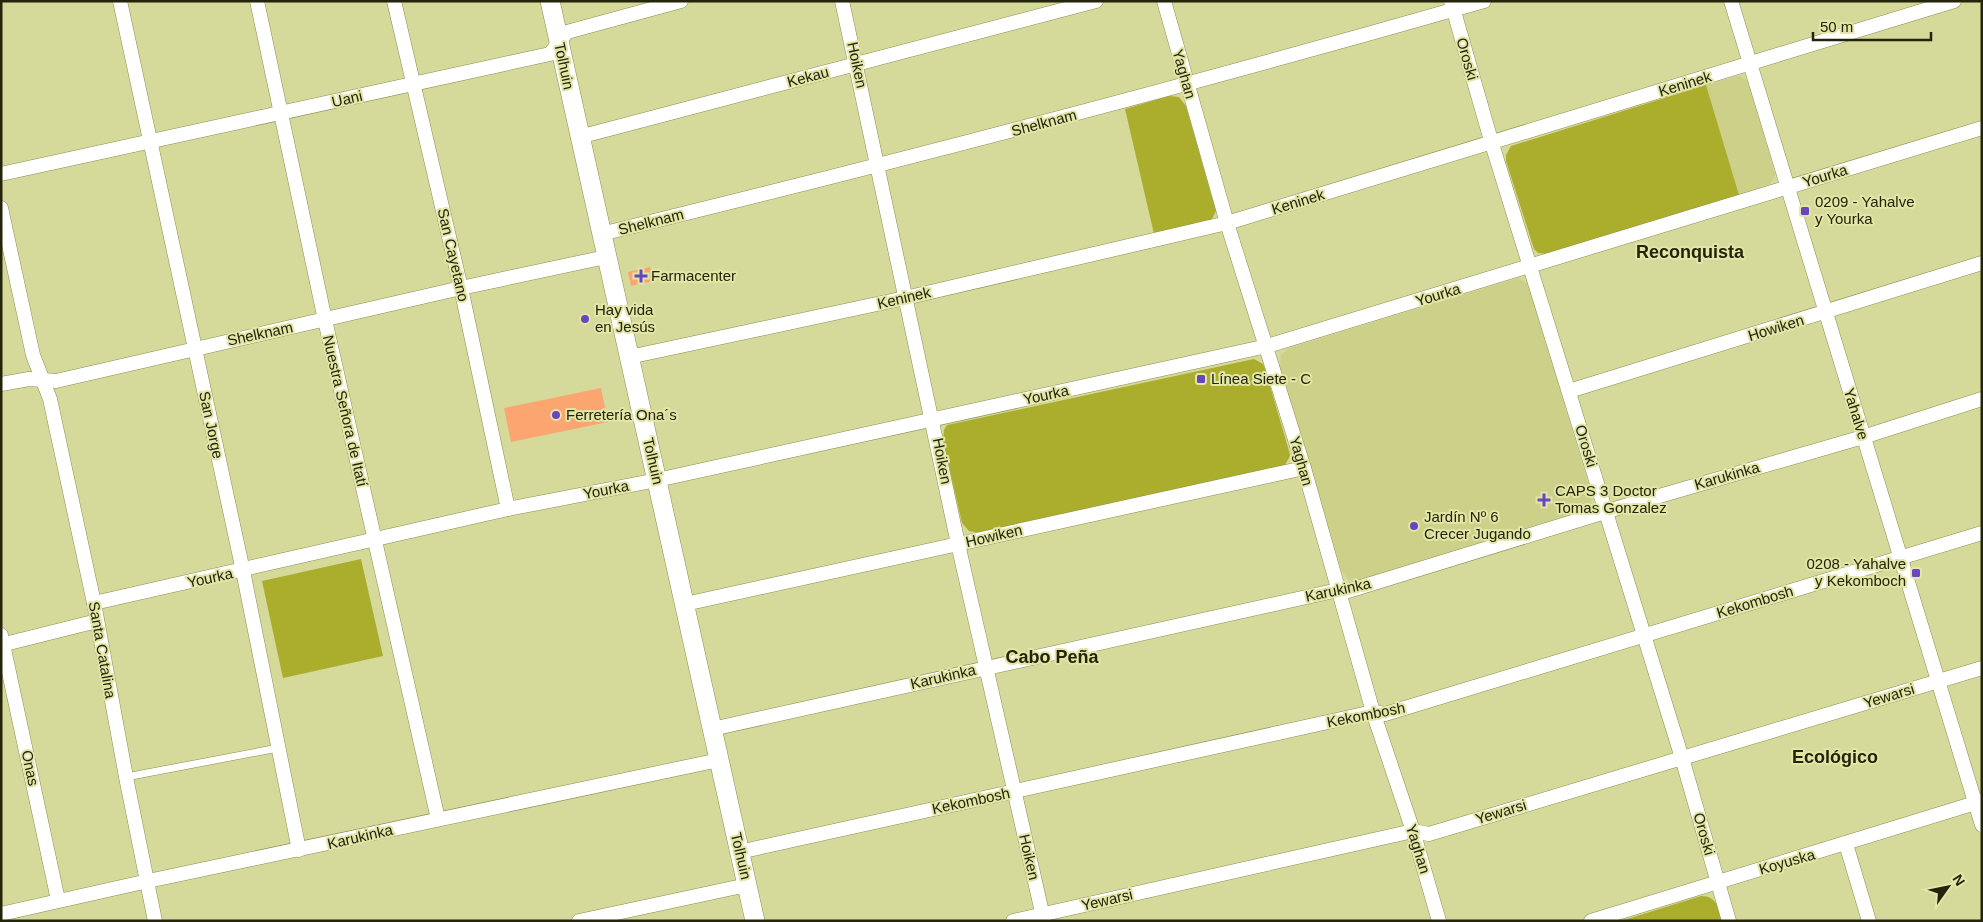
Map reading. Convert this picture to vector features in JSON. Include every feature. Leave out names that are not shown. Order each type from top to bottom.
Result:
[{"type":"street","name":"San Jorge","points":[[120,1],[243,571],[299,850]]},
{"type":"street","name":"Nuestra Señora de Itatí","points":[[257,1],[325,320],[438,819]]},
{"type":"street","name":"San Cayetano","points":[[394,1],[461,288],[508,509]]},
{"type":"street","name":"Tolhuin","points":[[550,1],[755,921]]},
{"type":"street","name":"Uani","points":[[1,174],[150,143],[550,54],[567,32],[681,1]]},
{"type":"street","name":"Hoiken","points":[[842,1],[857,64],[877,167],[933,420],[958,544],[1043,918]]},
{"type":"street","name":"Kekau","points":[[579,138],[1096,1]]},
{"type":"street","name":"Yaghan","points":[[1164,1],[1227,223],[1304,468],[1373,712],[1413,831],[1439,921]]},
{"type":"street","name":"Shelknam","points":[[601,234],[877,167],[1187,85],[1452,6],[1484,1]]},
{"type":"street","name":"Yahalve","points":[[1730,1],[1936,682],[1978,802],[1982,826]]},
{"type":"street","name":"Keninek","points":[[629,357],[905,298],[1227,223],[1492,144],[1954,1]]},
{"type":"street","name":"Oroski","points":[[1452,6],[1492,144],[1682,758],[1729,921]]},
{"type":"street","name":"Yourka","points":[[94,603],[243,571],[508,509],[657,480],[1267,346],[1982,128]]},
{"type":"street","name":"Santa Catalina","points":[[1,208],[6,248],[33,356],[50,399],[94,603],[126,778],[155,921]]},
{"type":"street","name":"Shelknam","points":[[1,384],[29,379],[56,381],[461,288],[606,257]]},
{"type":"street","name":"Howiken","points":[[1569,391],[1982,263]]},
{"type":"street","name":"Karukinka","points":[[712,729],[1338,590],[1348,591],[1863,437],[1982,399]]},
{"type":"street","name":"Howiken","points":[[685,604],[1304,468]]},
{"type":"street","name":"Kekombosh","points":[[740,852],[1373,712],[1386,714],[1982,533]]},
{"type":"street","points":[[2,641],[97,621]]},
{"type":"street","name":"Onas","points":[[2,641],[58,900]]},
{"type":"street","name":"Yewarsi","points":[[1013,921],[1043,918],[1413,831],[1429,834],[1982,668]]},
{"type":"street","name":"Karukinka","points":[[1,914],[58,900],[719,760]]},
{"type":"street","name":"Koyuska","points":[[1591,921],[1978,802]]},
{"type":"street","points":[[1846,844],[1868,921]]},
{"type":"street","points":[[579,921],[747,885]]},
{"type":"lane","points":[[126,778],[278,748]]},
{"type":"shaded area","points":[[1739,76],[1748,81],[1750,86],[1775,175],[1770,184],[1739,195],[1706,85]]},
{"type":"shaded area","points":[[1706,85],[1739,195],[1549,254],[1538,253],[1534,249],[1506,161],[1506,155],[1511,146]]},
{"type":"shaded area","points":[[1169,96],[1179,97],[1186,106],[1216,211],[1211,221],[1154,234],[1125,109]]},
{"type":"shaded area","points":[[1518,278],[1527,283],[1529,288],[1592,496],[1591,506],[1587,511],[1360,581],[1349,580],[1342,572],[1280,365],[1281,355],[1289,348]]},
{"type":"shaded area","points":[[1254,359],[1263,364],[1265,369],[1289,451],[1290,456],[1285,465],[980,533],[969,531],[962,523],[943,440],[944,430],[947,425]]},
{"type":"shaded area","points":[[361,559],[383,656],[283,678],[262,581]]},
{"type":"shaded area","points":[[1701,896],[1714,900],[1723,921],[1621,921]]},
{"type":"building","name":"Farmacenter","points":[[650,267],[654,281],[631,286],[628,272]]},
{"type":"building","name":"Ferretería Ona´s","points":[[601,388],[608,422],[511,442],[504,408]]},
{"type":"place","name":"0209 - Yahalve y Yourka","points":[[1805,211]]},
{"type":"place","name":"Farmacenter","points":[[641,276]]},
{"type":"place","name":"Hay vida en Jesús","points":[[585,319]]},
{"type":"place","name":"Línea Siete - C","points":[[1201,379]]},
{"type":"place","name":"Ferretería Ona´s","points":[[556,415]]},
{"type":"place","name":"CAPS 3 Doctor Tomas Gonzalez","points":[[1544,500]]},
{"type":"place","name":"Jardín Nº 6 Crecer Jugando","points":[[1414,526]]},
{"type":"place","name":"0208 - Yahalve y Kekomboch","points":[[1916,573]]},
{"type":"district","name":"Reconquista","points":[[1690,252]]},
{"type":"district","name":"Cabo Peña","points":[[1052,657]]},
{"type":"district","name":"Ecológico","points":[[1835,757]]}]
